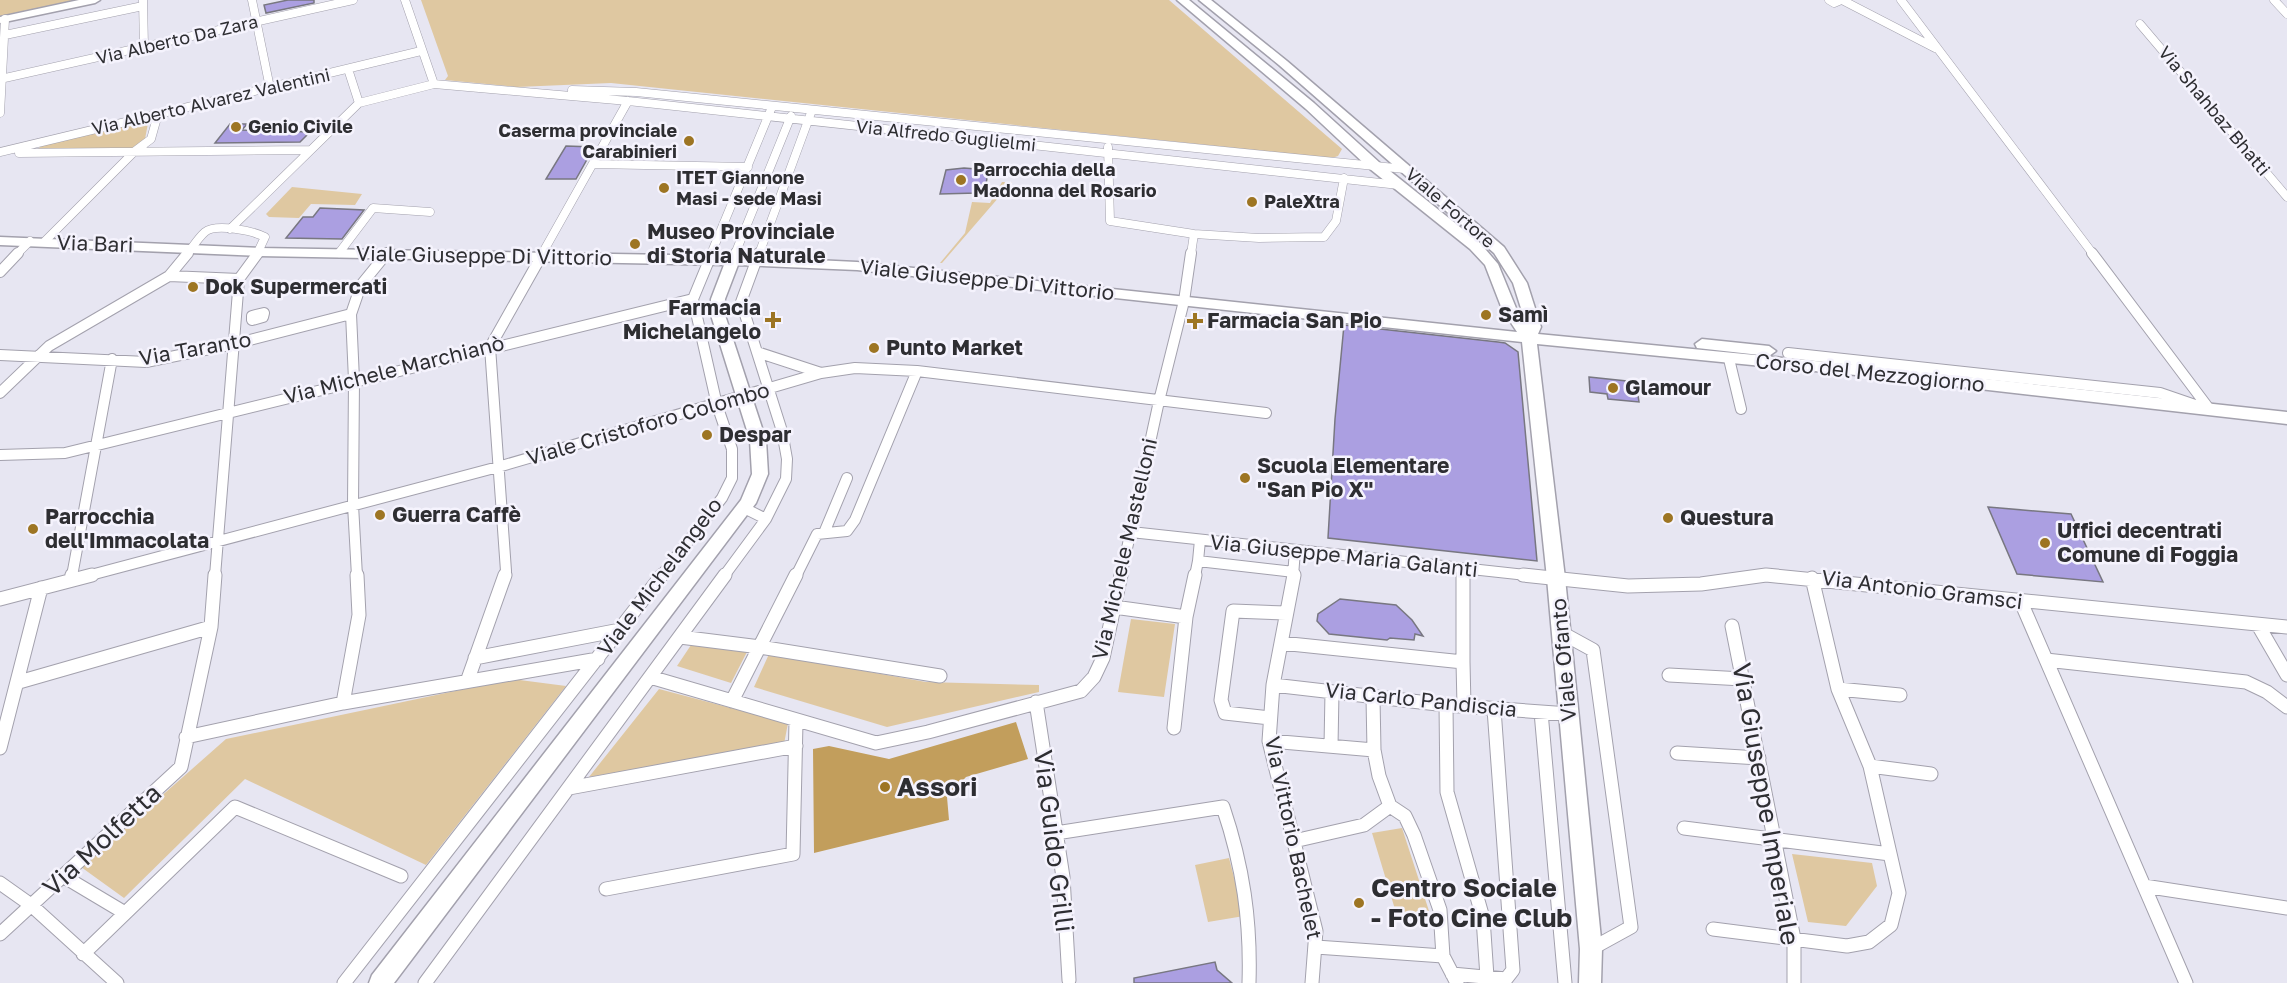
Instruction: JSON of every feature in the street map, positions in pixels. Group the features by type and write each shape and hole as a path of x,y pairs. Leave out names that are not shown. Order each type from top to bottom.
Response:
{"main road":[{"path":"3,20 95,0"},
{"name":"Viale Fortore","path":"1182,0 1265,68 1375,165 1475,246 1491,264 1509,309 1532,333"},
{"name":"Viale Fortore","path":"1204,0 1282,63 1499,250 1520,283 1532,333"},
{"path":"1265,68 1282,63"},
{"name":"Via Bari","path":"0,241 190,248"},
{"name":"Viale Giuseppe Di Vittorio","path":"190,248 259,252 733,260 857,266 1184,301 1532,333"},
{"name":"Viale Michelangelo","path":"380,983 744,508 760,474 758,440 717,312 718,299 733,260"},
{"name":"Corso del Mezzogiorno","path":"1532,333 1729,359 1866,371 2287,418"},
{"name":"Corso del Mezzogiorno","path":"1532,333 1788,353"},
{"name":"Viale Ofanto","path":"1532,333 1548,522 1562,633 1591,949 1590,983"},
{"path":"1788,353 1866,371"}],"street":[{"path":"252,0 270,88"},
{"name":"Via Alberto Da Zara","path":"1,79 353,0"},
{"path":"405,0 434,84"},
{"path":"1829,0 1834,3 1841,0 1939,50"},
{"path":"1901,0 2210,410"},
{"path":"2274,0 2287,14"},
{"path":"5,35 143,3 144,47"},
{"path":"0,113 5,35 3,20"},
{"name":"Via Shahbaz Bhatti","path":"2140,24 2287,197"},
{"name":"Via Alberto Alvarez Valentini","path":"0,153 421,51"},
{"path":"230,229 359,103 348,69"},
{"name":"Via Alfredo Guglielmi","path":"359,103 434,84 628,101 767,118 1399,185"},
{"name":"Via Alfredo Guglielmi","path":"528,92 579,89 636,92 1405,169"},
{"path":"702,110 710,100"},
{"path":"468,680 506,570 490,347 628,101"},
{"path":"693,299 772,107"},
{"name":"Viale Michelangelo","path":"733,260 794,109"},
{"path":"425,983 766,519 786,479 787,459 782,431 741,302 812,110"},
{"path":"0,272 38,241 135,151 151,139 158,114"},
{"path":"1107,140 1110,221 1194,234 1259,238 1324,237 1336,222 1344,178"},
{"path":"0,153 310,150"},
{"path":"593,164 748,167"},
{"path":"339,253 374,208 430,212"},
{"path":"0,393 36,356 169,276 206,231 217,228 230,229 262,234 265,237 265,242 259,252 238,279 169,276"},
{"name":"Via Michele Mastelloni","path":"650,677 796,722 876,743 928,732 1081,691 1094,677 1103,658 1159,401 1184,301 1194,234"},
{"path":"343,703 358,615 353,505 354,380 351,314 361,285 387,253"},
{"name":"Via Molfetta","path":"0,934 181,767 211,627 238,279"},
{"name":"Viale Michelangelo","path":"344,983 722,498 732,478 732,449 717,405 693,299"},
{"name":"Via Michele Marchianò","path":"0,455 65,453 354,380 693,299"},
{"name":"Via Taranto","path":"0,355 146,362 234,344 351,314"},
{"path":"757,352 821,373"},
{"name":"Corso del Mezzogiorno","path":"1788,353 2160,393 2210,410"},
{"path":"71,579 112,359"},
{"path":"1729,359 1741,409"},
{"name":"Viale Cristoforo Colombo","path":"0,599 498,467 821,373 855,368 917,371 1266,413"},
{"path":"1866,371 1951,370"},
{"path":"732,701 804,555 817,534 847,531 855,520 917,371"},
{"path":"824,533 847,478"},
{"path":"744,508 766,519"},
{"name":"Via Giuseppe Maria Galanti","path":"1131,532 1556,578"},
{"path":"1174,728 1186,617 1200,540"},
{"name":"Via Vittorio Bachelet","path":"1295,550 1294,572 1273,685 1269,741 1316,931 1312,983"},
{"path":"1198,561 1294,572"},
{"path":"1463,569 1464,706"},
{"name":"Via Antonio Gramsci","path":"1556,578 1628,586 1701,584 1766,575 1812,578 2021,602 2287,627"},
{"path":"1713,929 1847,946 1869,942 1891,925 1899,893 1870,766 1838,689 1812,578"},
{"path":"0,748 19,682 41,588"},
{"path":"2021,602 2186,983"},
{"path":"1114,607 1186,617"},
{"path":"1270,718 1225,713 1221,700 1233,610 1286,613"},
{"path":"2258,625 2287,675"},
{"name":"Via Giuseppe Imperiale","path":"1732,626 1760,758 1794,939 1794,983"},
{"path":"19,682 211,627"},
{"path":"475,658 620,630"},
{"path":"1562,633 1593,650 1631,927 1591,949"},
{"path":"680,637 760,647 940,676"},
{"path":"1281,643 1463,662"},
{"path":"186,737 343,703 598,658"},
{"path":"2046,660 2246,682 2267,692 2287,707"},
{"path":"1669,675 1743,680"},
{"name":"Via Carlo Pandiscia","path":"1273,685 1373,698 1569,714"},
{"path":"1838,689 1900,695"},
{"path":"1331,746 1332,692"},
{"path":"1373,698 1374,750 1379,776 1390,806 1406,816 1440,910 1443,956 1454,978 1506,979 1513,970 1494,709"},
{"name":"Via Guido Grilli","path":"1036,702 1063,877 1065,982"},
{"path":"1446,705 1447,792 1483,918 1487,977"},
{"path":"1541,712 1565,983"},
{"path":"606,889 793,854 796,722"},
{"path":"1269,741 1374,750"},
{"path":"569,788 795,746"},
{"path":"1677,753 1760,758"},
{"path":"1870,766 1931,774"},
{"path":"1294,841 1364,825 1390,806"},
{"path":"83,954 235,807 401,876"},
{"path":"1056,832 1223,807 1235,840 1249,900 1251,945 1249,983"},
{"path":"1684,828 1890,854"},
{"path":"63,876 125,913"},
{"path":"0,883 31,905 117,983"},
{"path":"2144,886 2287,908"},
{"path":"1316,947 1443,956"}],"shaded area":[{"path":"0,0 76,0 0,16"},
{"path":"421,0 1169,0 1342,149 1338,156 1332,158 611,83 517,87 445,80 448,76"},
{"path":"149,118 145,139 133,148 38,149 42,145"},
{"path":"1002,182 1012,182 940,263 965,233 972,202 990,203"},
{"path":"292,187 362,194 355,205 311,204 299,218 269,217 266,214"},
{"path":"1131,619 1175,624 1164,697 1118,692"},
{"path":"693,642 748,650 731,683 677,666"},
{"path":"769,654 926,682 1039,685 1039,692 887,727 754,687"},
{"path":"512,679 566,686 426,865 245,779 124,898 81,867 226,739"},
{"path":"659,689 788,723 784,744 589,777"},
{"name":"Assori","path":"1016,722 1028,759 966,777 947,797 949,820 814,853 813,749 829,746 889,759"},
{"path":"1402,828 1429,911 1397,916 1372,833"},
{"path":"1792,854 1872,863 1877,886 1846,926 1808,922"},
{"path":"1229,858 1244,916 1208,922 1195,865"}],"building":[{"path":"288,0 314,0 314,3 266,13 264,5"},
{"name":"Genio Civile","path":"230,124 247,124 242,130 310,132 300,142 215,143"},
{"path":"566,146 594,147 576,179 546,179"},
{"name":"Parrocchia della Madonna del Rosario","path":"964,168 988,170 986,185 983,185 983,189 978,189 977,193 940,194 946,170"},
{"path":"320,208 364,210 342,239 286,238 303,217 313,217"},
{"path":"1344,325 1505,343 1518,352 1537,561 1328,538 1335,419"},
{"name":"Glamour","path":"1589,377 1636,382 1639,402 1608,399 1607,394 1590,392"},
{"name":"Uffici decentrati Comune di Foggia","path":"1988,507 2071,514 2103,582 2017,574"},
{"path":"1340,599 1396,605 1412,620 1423,636 1415,634 1414,640 1390,638 1387,640 1329,634 1317,621 1318,614"},
{"path":"1215,962 1217,970 1232,983 1134,983 1134,978"}],"place":[{"name":"Genio Civile","path":"236,127"},
{"name":"Caserma provinciale Carabinieri","path":"689,141"},
{"name":"Parrocchia della Madonna del Rosario","path":"961,180"},
{"name":"ITET Giannone Masi - sede Masi","path":"664,188"},
{"name":"PaleXtra","path":"1252,202"},
{"name":"Museo Provinciale di Storia Naturale","path":"635,244"},
{"name":"Dok Supermercati","path":"193,287"},
{"name":"Samì","path":"1486,315"},
{"name":"Farmacia Michelangelo","path":"773,320"},
{"name":"Farmacia San Pio","path":"1195,321"},
{"name":"Punto Market","path":"874,348"},
{"name":"Glamour","path":"1613,388"},
{"name":"Despar","path":"707,435"},
{"name":"Scuola Elementare \"San Pio X\"","path":"1245,478"},
{"name":"Guerra Caffè","path":"380,515"},
{"name":"Questura","path":"1668,518"},
{"name":"Parrocchia dell'Immacolata","path":"33,529"},
{"name":"Uffici decentrati Comune di Foggia","path":"2045,543"},
{"name":"Assori","path":"885,787"},
{"name":"Centro Sociale - Foto Cine Club","path":"1359,903"}]}
